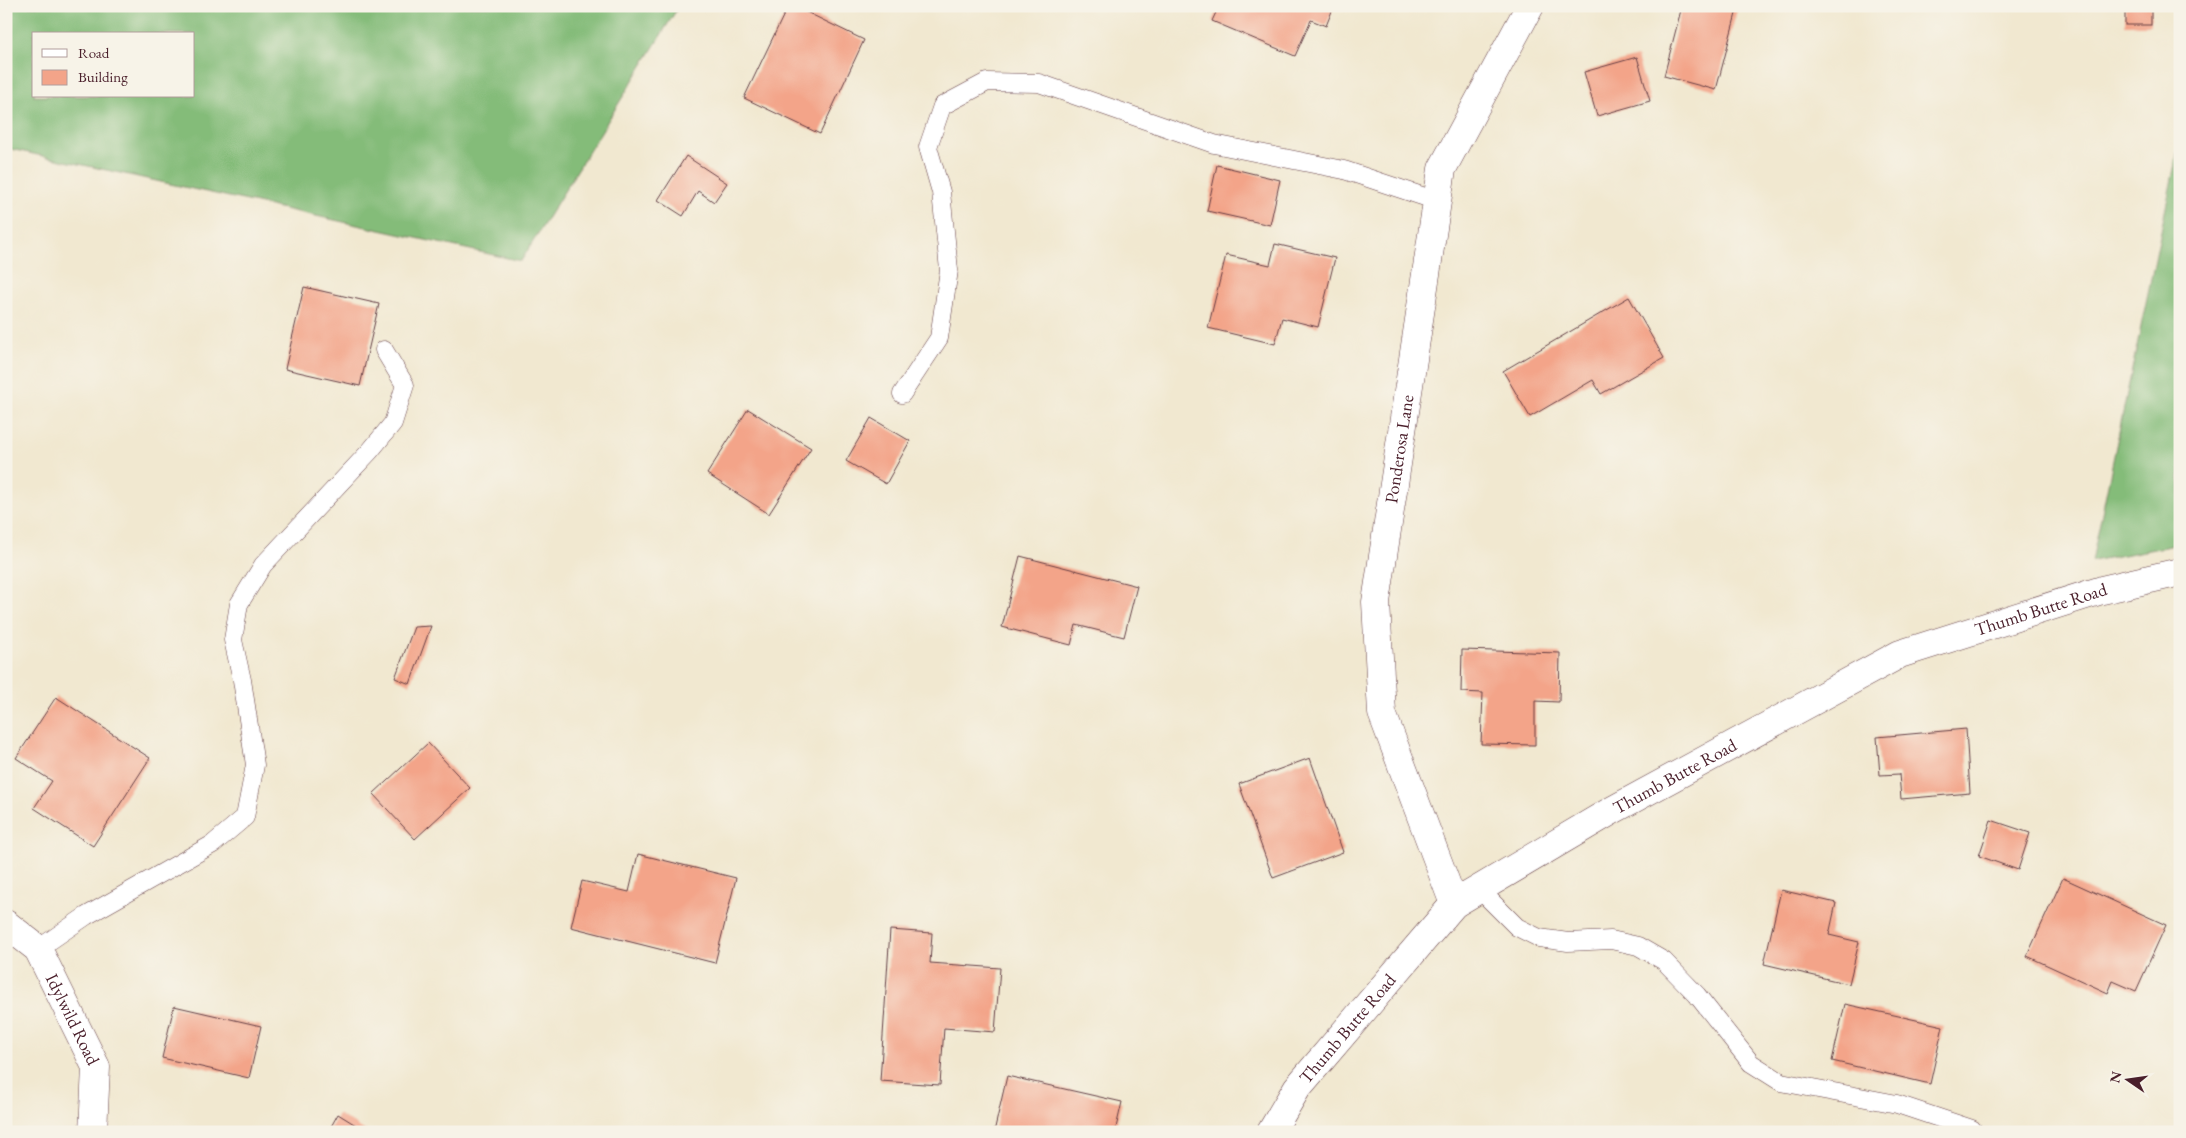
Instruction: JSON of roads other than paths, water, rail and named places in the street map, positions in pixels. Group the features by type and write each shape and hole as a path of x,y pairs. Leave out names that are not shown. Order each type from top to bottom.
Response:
{"street":[{"name":"Ponderosa Lane","path":"1454,904 1382,713 1376,602 1442,169 1530,6"},
{"name":"Thumb Butte Road","path":"1270,1132 1297,1088 1454,904 1478,889 1611,811 1900,654 2102,590 2180,572"},
{"name":"Idylwild Road","path":"6,924 38,949 96,1067 93,1132"}],"lane":[{"path":"902,394 939,338 948,270 941,192 928,147 942,106 987,82 1039,83 1214,144 1344,170 1437,201"},
{"path":"38,949 86,916 213,844 245,817 255,765 242,680 233,640 239,604 263,565 370,451 393,423 405,385 384,350"},
{"path":"1478,889 1517,928 1539,938 1568,942 1610,940 1638,946 1664,961 1697,995 1751,1063 1782,1082 1897,1104 1972,1129"}]}
